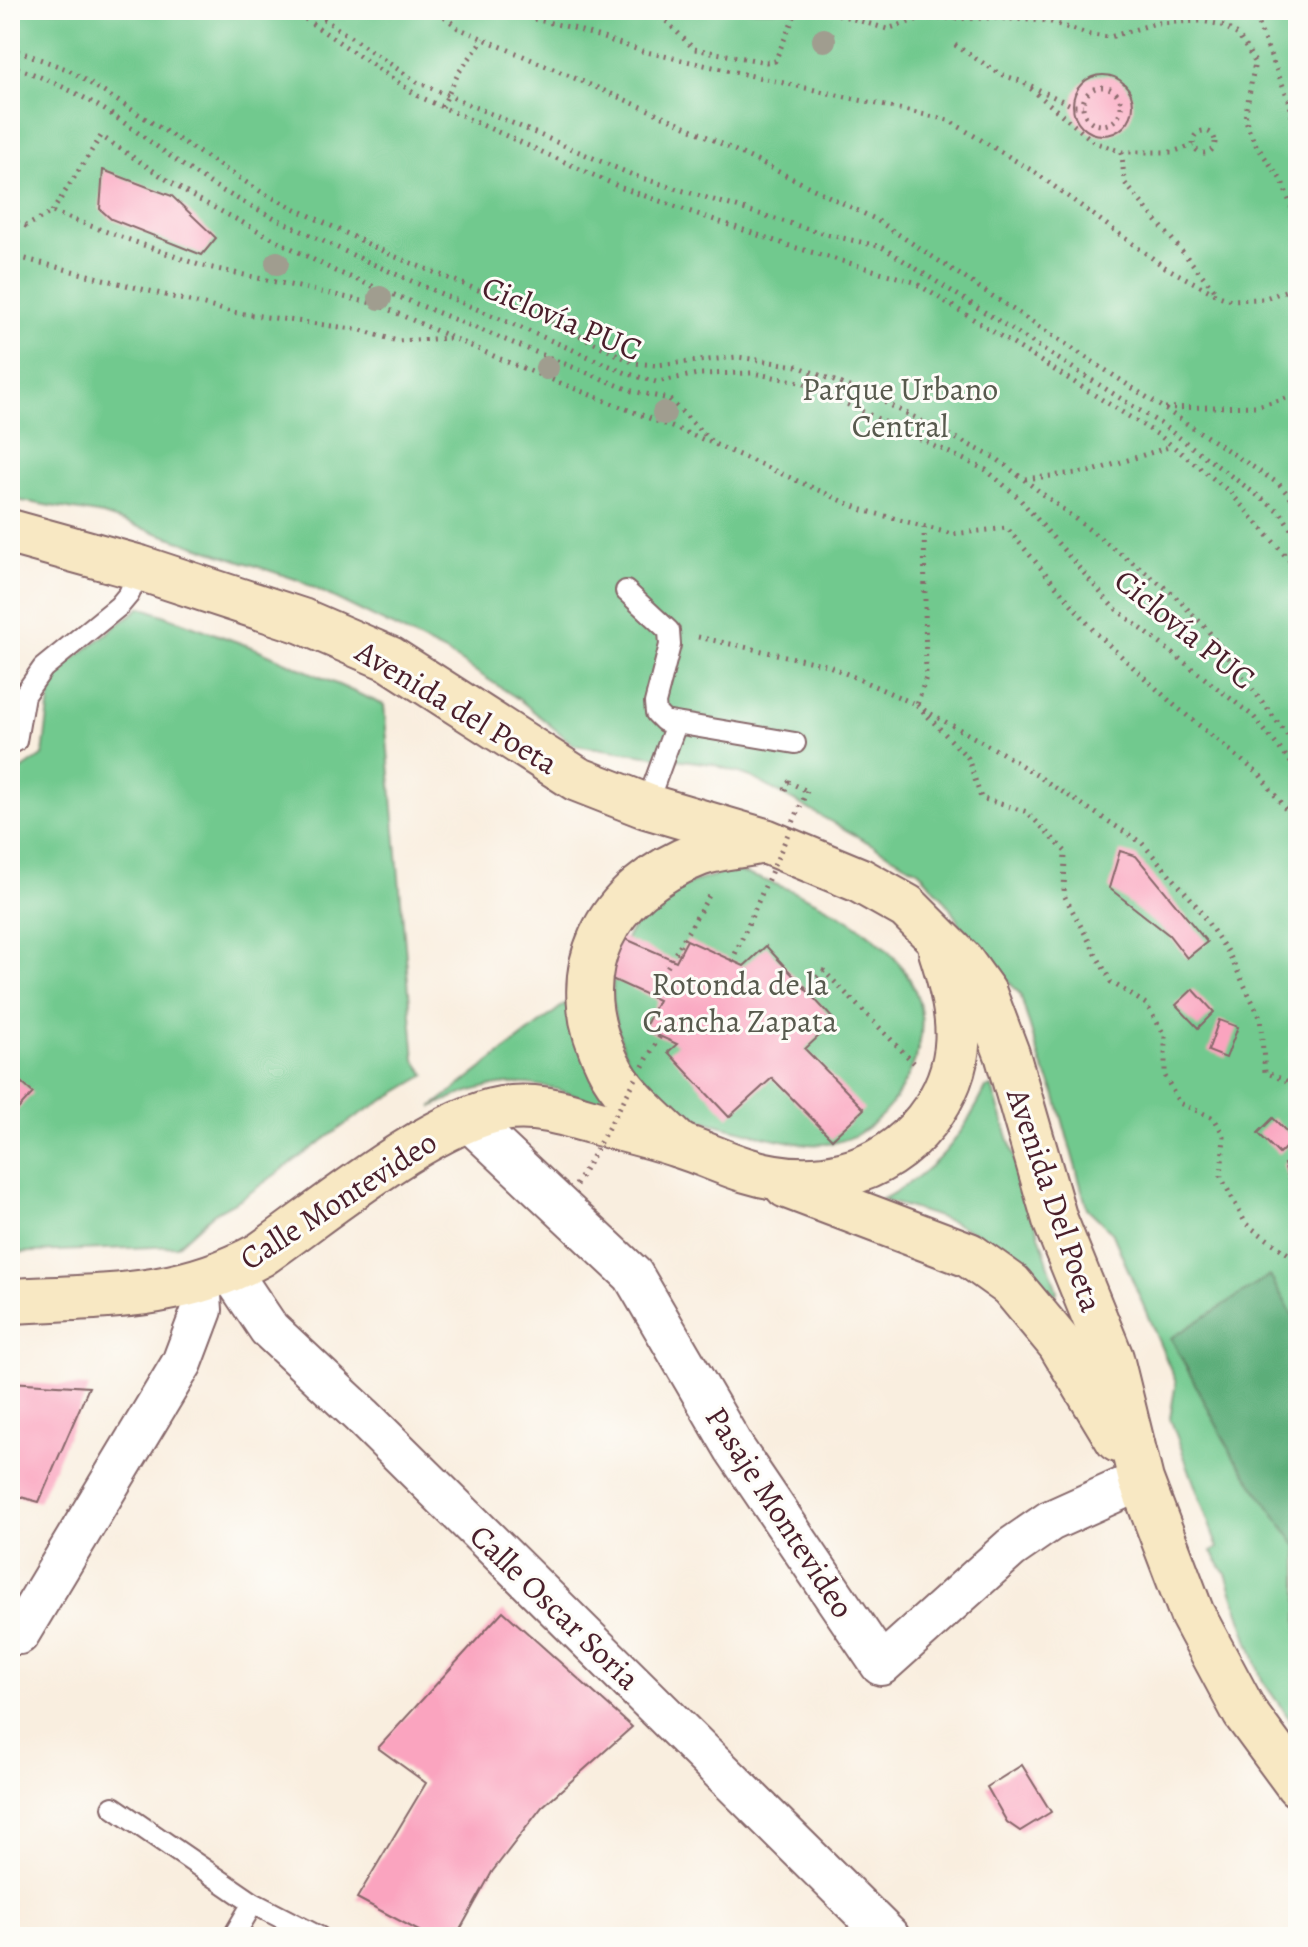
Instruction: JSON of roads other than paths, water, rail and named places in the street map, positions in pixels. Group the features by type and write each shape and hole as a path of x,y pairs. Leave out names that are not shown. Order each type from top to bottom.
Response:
{"main road":[{"name":"Avenida del Poeta","path":"10,532 140,568 302,621 390,659 577,779 646,806 765,841"},
{"name":"Avenida Del Poeta","path":"765,841 859,880 907,907 961,961 984,993 1055,1220 1111,1358 1141,1480 1192,1614 1217,1666 1245,1713 1298,1785"},
{"path":"678,1145 623,1087 608,1066 594,1027 591,980 594,953 607,919 658,873 701,853 765,841"},
{"path":"749,1171 819,1180 866,1170 911,1139 946,1095 957,1049 957,998 937,937"},
{"name":"Calle Montevideo","path":"215,1276 260,1255 433,1134 499,1109 536,1106 678,1145 749,1171"},
{"name":"Avenida Del Poeta","path":"749,1171 969,1255 1011,1285 1060,1344 1141,1480"},
{"path":"10,1301 153,1294 215,1276"}],"street":[{"name":"Pasaje Montevideo","path":"468,1120 633,1275 734,1448 881,1665 1011,1548 1050,1521 1141,1480"},
{"name":"Calle Montevideo","path":"19,1634 182,1363 215,1276"},
{"name":"Calle Oscar Soria","path":"215,1276 362,1416 889,1937"}],"lane":[{"path":"10,744 16,741 24,695 43,668 119,606 129,594 140,568"},
{"path":"626,591 669,631 670,645 655,703 656,713 664,721 795,743"},
{"path":"646,806 676,724"},
{"path":"113,1807 253,1903 319,1937"},
{"path":"233,1937 253,1903"}],"park label":[{"name":"Parque Urbano Central","path":"900,408"},
{"name":"Rotonda de la Cancha Zapata","path":"740,1002"}]}
